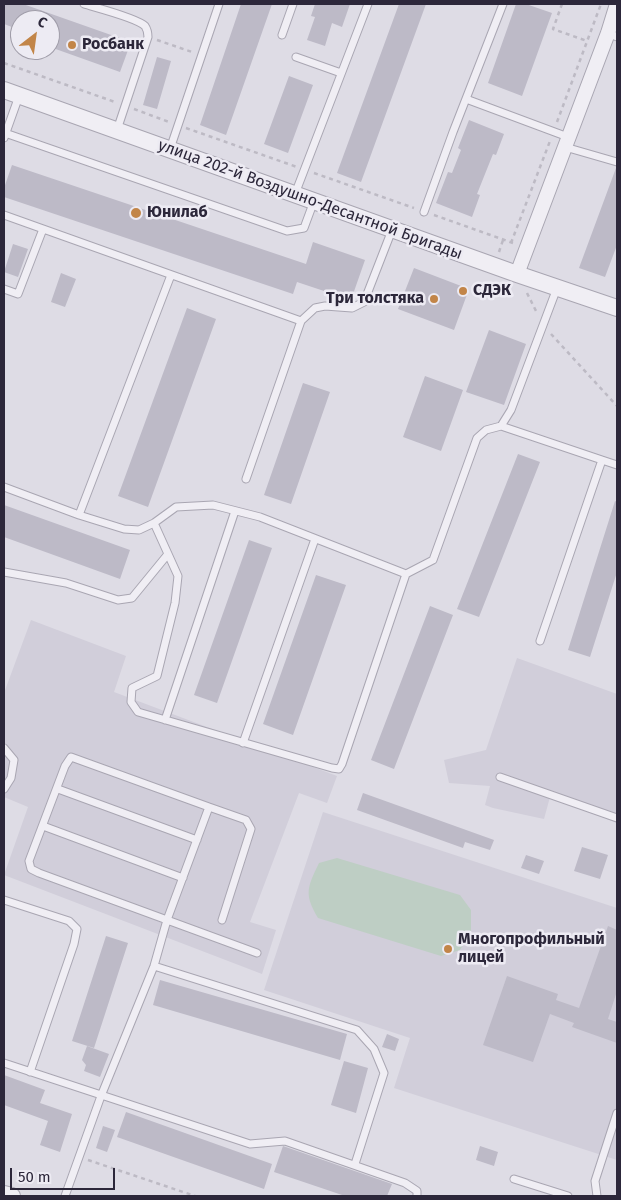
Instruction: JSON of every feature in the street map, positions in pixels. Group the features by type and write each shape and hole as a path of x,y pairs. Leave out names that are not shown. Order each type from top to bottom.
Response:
{"street":[{"path":"517,274 566,142 612,35 617,4"},
{"name":"улица 202-й Воздушно-Десантной Бригады","path":"12,93 617,308"},
{"path":"4,1194 12,1196"}],"lane":[{"path":"84,4 145,26 148,37 116,130"},
{"path":"169,149 219,4"},
{"path":"282,35 294,4"},
{"path":"295,194 368,4"},
{"path":"424,212 504,4"},
{"path":"296,57 341,73"},
{"path":"12,93 4,136 288,231 304,228 314,201"},
{"path":"466,99 617,162"},
{"path":"4,215 300,321"},
{"path":"4,289 18,294 43,229"},
{"path":"246,479 300,321 315,308 325,306 352,308 364,302 393,229"},
{"path":"79,515 171,275"},
{"path":"501,426 511,410 557,288"},
{"path":"154,523 178,576 175,603 157,676 132,688 130,702 138,712 339,769 406,574 433,560 477,438 486,430 501,426 617,465"},
{"path":"540,641 602,460"},
{"path":"4,487 79,515 124,529 139,530 154,523 176,507 213,505 260,517 406,574"},
{"path":"166,720 235,510"},
{"path":"243,743 314,539"},
{"path":"4,572 66,583 118,600 132,598 168,554"},
{"path":"4,748 14,760 11,778 4,789"},
{"path":"222,920 251,829 246,820 71,757 65,766 30,861 31,869 257,953"},
{"path":"500,776 617,818"},
{"path":"58,789 197,840"},
{"path":"65,1196 101,1096 154,966 167,920 209,807"},
{"path":"43,826 183,878"},
{"path":"4,900 69,921 77,929 74,944 30,1072"},
{"path":"154,966 357,1030 374,1049 384,1073 355,1164"},
{"path":"4,1063 250,1144 285,1141 355,1164 404,1183 417,1191 416,1196"},
{"path":"597,1196 595,1180 617,1113"},
{"path":"514,1179 568,1196"}],"path":[{"path":"562,4 553,29 587,41"},
{"path":"148,37 202,55"},
{"path":"4,63 527,248"},
{"path":"526,292 543,325 617,406"},
{"path":"79,1157 195,1196"}],"shaded area":[{"path":"31,620 126,656 114,692 337,776 327,803 299,793 250,922 276,930 262,974 4,875 28,807 4,797 4,693"},
{"path":"517,658 617,694 617,823 550,797 544,819 493,808 485,805 490,786 449,783 444,760 486,750"},
{"name":"Многопрофильный лицей","path":"323,812 617,908 617,1160 394,1088 410,1038 264,990"},
{"path":"337,858 460,895 471,910 471,932 460,950 441,956 318,918 309,897 310,885 319,863"}],"building":[{"path":"4,4 23,4 40,10 10,10 10,26 4,24"},
{"path":"241,4 272,4 226,135 200,125"},
{"path":"315,4 350,4 342,27 332,23 325,46 307,40 315,17 311,16"},
{"path":"399,4 426,4 361,182 337,173"},
{"path":"516,4 526,4 552,13 522,96 488,83"},
{"path":"60,17 131,42 120,72 60,51"},
{"path":"157,57 171,61 157,109 143,105"},
{"path":"289,76 313,85 288,153 264,144"},
{"path":"469,120 504,134 496,155 493,154 477,194 480,195 472,217 436,203 448,172 452,173 461,150 458,148"},
{"path":"12,165 306,264 313,242 365,260 351,300 297,282 293,294 4,197 4,188"},
{"path":"616,168 617,245 605,277 579,268"},
{"path":"13,244 28,249 18,277 4,272"},
{"name":"Три толстяка","path":"414,268 469,289 454,330 398,309"},
{"path":"61,273 76,279 65,307 51,302"},
{"path":"187,308 216,319 148,507 118,496"},
{"path":"489,330 526,344 504,405 466,392"},
{"path":"425,376 463,390 441,451 403,437"},
{"path":"303,383 330,392 291,504 264,495"},
{"path":"518,454 540,462 479,617 457,609"},
{"path":"615,501 617,502 617,572 590,657 568,650"},
{"path":"4,505 130,550 120,579 4,537"},
{"path":"249,540 272,548 217,703 194,695"},
{"path":"316,575 346,585 293,735 263,724"},
{"path":"430,606 453,615 394,769 371,760"},
{"path":"363,793 494,840 490,850 465,842 463,848 357,810"},
{"path":"582,847 608,855 600,879 574,871"},
{"path":"526,855 544,861 539,874 521,868"},
{"path":"608,926 617,930 617,991 608,1019 617,1022 617,1043 572,1027 574,1023 550,1014 533,1062 483,1045 507,976 558,994 556,1000 579,1008"},
{"path":"106,936 128,943 94,1048 72,1041"},
{"path":"160,980 347,1034 340,1060 153,1005"},
{"path":"387,1034 399,1039 395,1051 382,1047"},
{"path":"87,1046 109,1054 100,1077 84,1071 86,1065 82,1060"},
{"path":"344,1061 368,1068 356,1113 331,1105"},
{"path":"4,1075 45,1090 40,1103 72,1114 60,1152 40,1145 48,1121 4,1105"},
{"path":"126,1112 272,1164 264,1189 117,1137"},
{"path":"103,1126 115,1130 107,1152 96,1148"},
{"path":"283,1146 392,1184 387,1196 345,1196 274,1172"},
{"path":"480,1146 498,1152 494,1166 476,1160"}],"place":[{"name":"Росбанк","path":"72,45"},
{"name":"Юнилаб","path":"136,213"},
{"name":"СДЭК","path":"463,291"},
{"name":"Три толстяка","path":"434,299"},
{"name":"Многопрофильный лицей","path":"448,949"}]}
